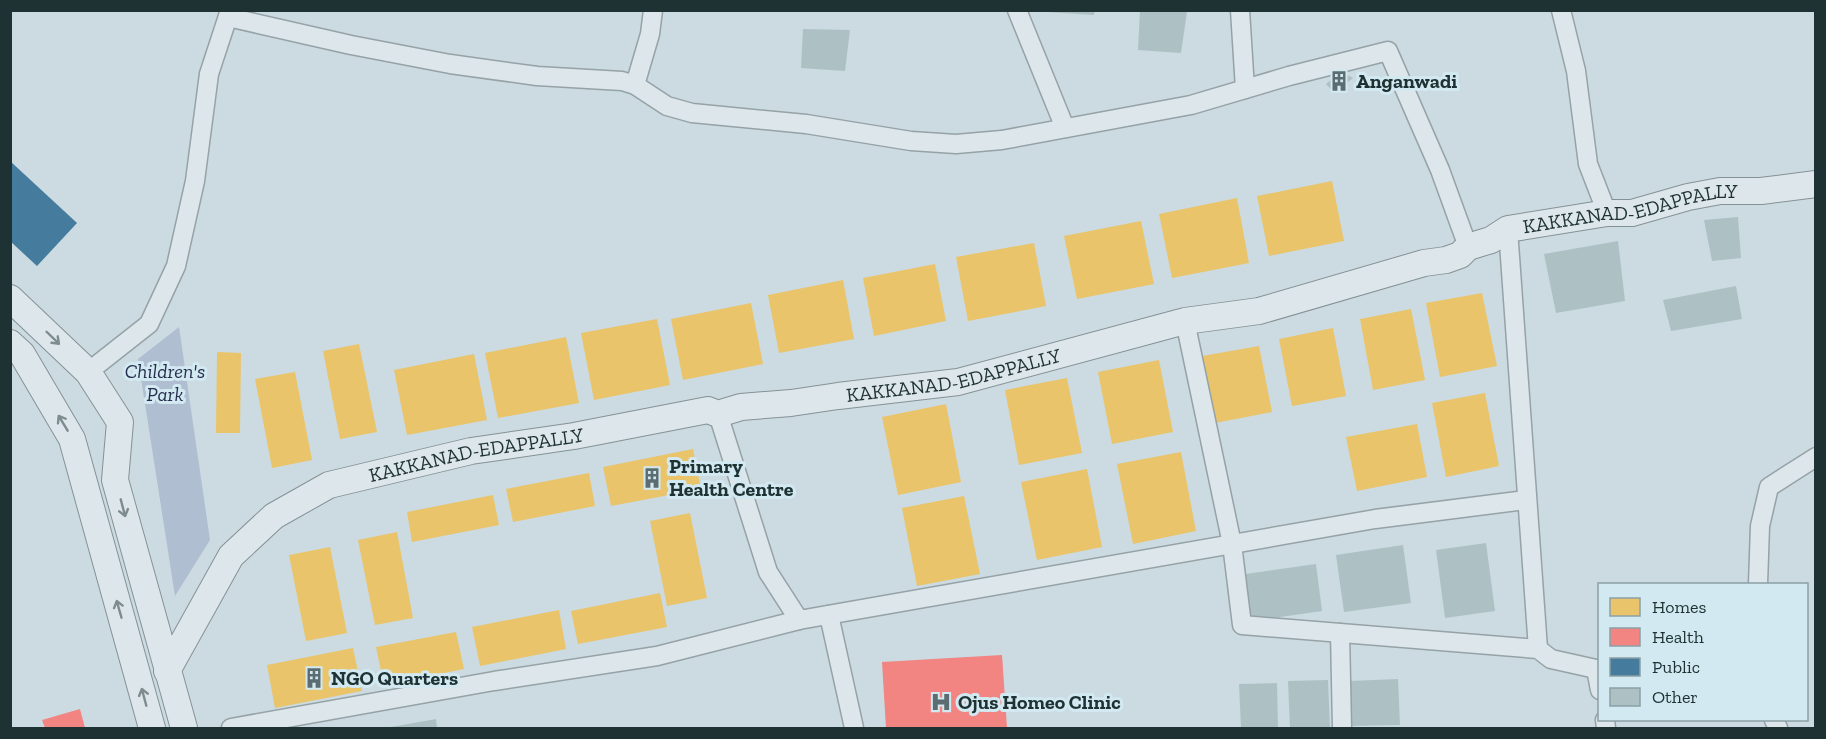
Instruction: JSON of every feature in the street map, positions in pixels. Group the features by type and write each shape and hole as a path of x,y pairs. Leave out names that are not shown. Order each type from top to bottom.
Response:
{"street":[{"path":"635,86 650,34 653,10"},
{"path":"1017,10 1065,128"},
{"path":"1239,10 1245,89"},
{"path":"1561,10 1576,71 1588,164 1607,213"},
{"path":"88,372 149,324 176,266 195,181 209,74 229,14 351,45 450,64 537,76 622,81 635,86 667,106 692,113 806,124 911,141 956,144 1002,140 1191,105 1289,76 1388,51 1440,170 1468,247"},
{"name":"KAKKANAD-EDAPPALLY","path":"167,671 231,556 274,516 329,484 471,451 574,436 708,410 718,414 741,407 958,382 1185,321 1259,312 1424,262 1446,260 1460,255 1468,247 1491,240 1508,229 1607,213 1632,213 1688,197 1720,191 1761,191 1815,184"},
{"path":"1508,229 1538,650"},
{"path":"10,298 88,372 120,422 115,480 184,729"},
{"path":"1185,321 1232,544 1242,625 1538,650 1551,659 1598,669"},
{"path":"10,343 22,354 72,439 152,729"},
{"path":"718,414 768,572 799,620"},
{"path":"1758,583 1760,526 1770,487 1815,457"},
{"path":"231,729 435,690 657,656 799,620 1375,519 1526,500"},
{"path":"829,615 854,729"},
{"path":"1340,633 1342,729"}],"green space":[{"name":"Children's Park","path":"179,327 210,540 175,596 138,359"}],"building: Homes":[{"path":"1332,181 1344,241 1269,256 1257,196"},
{"path":"1237,198 1249,263 1172,278 1159,214"},
{"path":"1141,221 1154,284 1077,299 1064,236"},
{"path":"1034,243 1046,306 968,321 956,257"},
{"path":"935,264 946,321 874,336 863,278"},
{"path":"843,280 854,339 779,353 768,295"},
{"path":"1482,293 1497,366 1440,377 1426,303"},
{"path":"751,303 763,364 683,380 671,319"},
{"path":"1411,309 1425,380 1373,390 1360,319"},
{"path":"657,319 670,385 594,400 581,333"},
{"path":"1333,328 1346,396 1292,406 1279,339"},
{"path":"566,337 579,403 498,418 485,353"},
{"path":"359,344 377,432 340,439 323,351"},
{"path":"1259,346 1272,412 1215,423 1202,356"},
{"path":"217,352 241,353 240,433 216,433"},
{"path":"474,354 487,420 407,435 394,370"},
{"path":"1159,360 1173,432 1112,444 1098,372"},
{"path":"295,372 312,460 272,468 255,379"},
{"path":"1067,378 1082,453 1019,465 1005,390"},
{"path":"1485,393 1499,466 1446,477 1432,403"},
{"path":"946,404 961,482 898,495 882,417"},
{"path":"1417,424 1427,477 1357,491 1346,437"},
{"name":"Primary Health Centre","path":"693,449 701,489 611,506 603,467"},
{"path":"1181,452 1196,531 1133,544 1117,464"},
{"path":"1087,469 1102,547 1037,560 1021,482"},
{"path":"589,473 595,506 513,522 506,489"},
{"path":"493,495 499,525 412,542 407,512"},
{"path":"964,496 980,574 917,586 902,508"},
{"path":"690,513 707,598 667,606 650,521"},
{"path":"397,532 413,618 375,625 358,540"},
{"path":"330,547 347,633 306,641 289,555"},
{"path":"660,593 667,627 578,644 571,611"},
{"path":"559,610 566,649 480,666 472,627"},
{"path":"456,632 464,669 384,685 376,647"},
{"name":"NGO Quarters","path":"353,648 362,691 275,708 267,665"}],"building: Health":[{"path":"1002,655 1007,728 886,728 882,662"},
{"path":"80,709 85,728 45,728 42,720"}],"building: Public":[{"path":"10,161 77,223 37,266 10,241"}],"building: Other":[{"path":"1047,10 1095,10 1094,15 1047,12"},
{"path":"1140,10 1187,12 1181,53 1138,50"},
{"path":"803,29 850,30 845,71 801,68"},
{"name":"Anganwadi","path":"1341,72 1353,78 1334,93 1326,84"},
{"path":"1738,217 1741,258 1712,261 1704,220"},
{"path":"1618,241 1625,301 1556,313 1544,254"},
{"path":"1736,286 1742,319 1671,331 1663,300"},
{"path":"1486,543 1495,611 1445,618 1436,550"},
{"path":"1403,545 1411,603 1344,612 1336,555"},
{"path":"1316,564 1322,611 1246,622 1239,575"},
{"path":"1398,679 1400,725 1350,726 1349,681"},
{"path":"1328,680 1330,728 1290,728 1288,681"},
{"path":"1277,683 1278,728 1241,728 1239,684"},
{"path":"436,719 437,728 391,727"}],"place":[{"name":"Anganwadi","path":"1339,81"},
{"name":"Primary Health Centre","path":"652,478"},
{"name":"NGO Quarters","path":"314,678"},
{"name":"Ojus Homeo Clinic","path":"941,702"}]}
